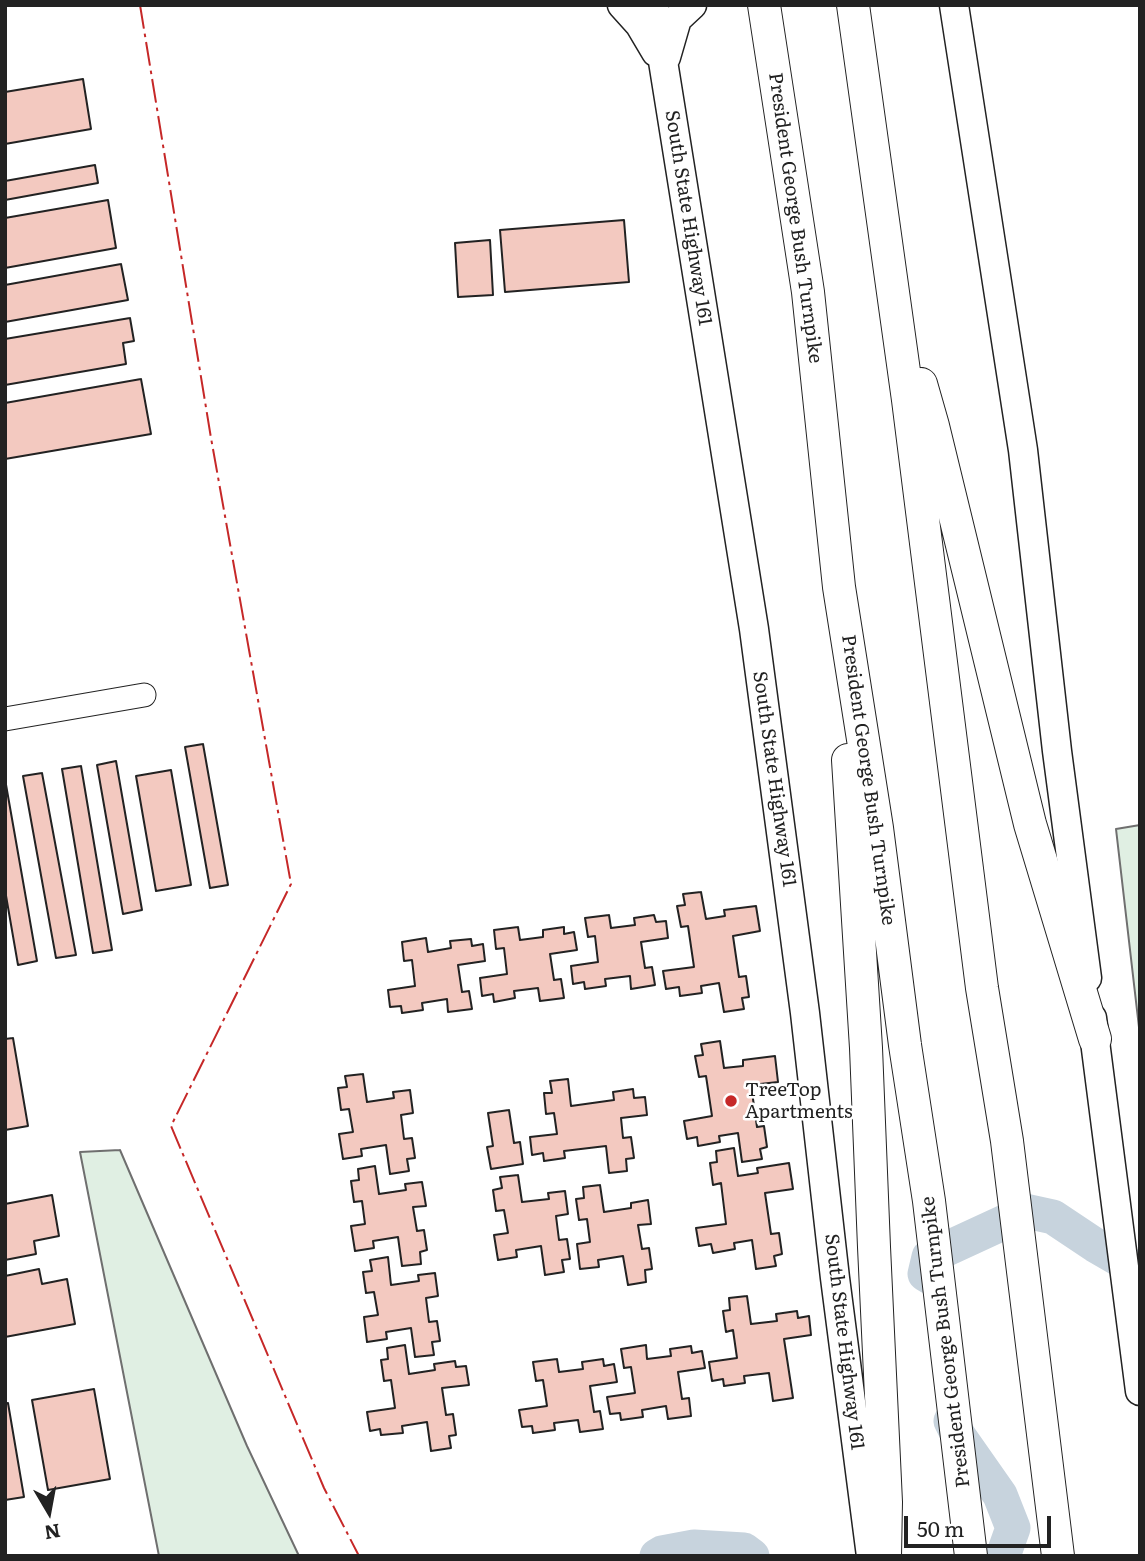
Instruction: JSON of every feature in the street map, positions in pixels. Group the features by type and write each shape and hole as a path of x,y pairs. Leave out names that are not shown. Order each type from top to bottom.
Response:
{"highway":[{"path":"853,6 891,278 982,988 1007,1141 1058,1556"},
{"name":"President George Bush Turnpike","path":"765,10 808,292 839,587 877,828 905,1045 929,1201 971,1556"},
{"path":"891,278 933,426 1030,824 1095,1039"},
{"path":"839,587 866,1048 886,1502 886,1556"}],"main road":[{"path":"622,5 640,25 664,67"},
{"name":"South State Highway 161","path":"654,5 754,629 805,1013 835,1278 871,1556"},
{"path":"664,67 677,19 692,5"},
{"path":"956,10 1023,450 1057,751 1140,1391"}],"street":[{"path":"5,719 144,695"}],"green space":[{"path":"1140,825 1140,1036 1116,829"},
{"path":"120,1150 247,1446 299,1556 159,1556 80,1152"}],"building":[{"path":"83,79 91,129 5,144 5,92"},
{"path":"95,165 98,183 5,200 5,181"},
{"path":"108,200 116,248 5,268 5,218"},
{"path":"624,220 629,282 505,292 500,230"},
{"path":"490,240 493,295 458,297 455,243"},
{"path":"121,264 128,300 5,322 5,285"},
{"path":"130,318 134,341 123,343 126,364 5,385 5,339"},
{"path":"141,379 151,434 5,459 5,403"},
{"path":"203,744 228,885 210,888 185,747"},
{"path":"116,761 142,910 123,914 97,765"},
{"path":"81,766 112,950 93,953 62,769"},
{"path":"171,770 191,885 156,891 136,776"},
{"path":"42,773 76,955 56,958 23,776"},
{"path":"5,779 37,961 18,965 5,890"},
{"path":"701,892 706,919 725,916 724,910 756,906 760,931 733,936 739,977 746,976 749,997 742,998 744,1009 724,1012 719,983 701,986 702,993 680,996 679,987 666,989 663,971 694,967 688,926 681,927 677,906 685,905 683,894"},
{"path":"609,915 611,928 635,925 634,918 654,915 656,922 666,921 668,938 641,942 645,968 652,967 655,985 631,989 630,976 605,979 606,986 585,989 584,982 573,984 571,966 598,962 595,936 588,937 585,918"},
{"path":"518,927 520,940 543,937 543,930 564,927 564,934 574,932 577,950 550,954 554,980 561,979 564,998 540,1001 538,988 514,991 515,998 494,1002 493,994 482,996 480,978 507,974 504,948 496,949 494,930"},
{"path":"426,938 428,952 451,948 450,941 471,939 472,946 483,944 485,961 458,965 462,992 469,991 472,1009 448,1012 447,999 422,1003 423,1010 402,1013 401,1006 390,1007 388,990 415,986 412,960 404,961 402,942"},
{"path":"13,1038 28,1126 5,1130 5,1039"},
{"name":"TreeTop Apartments","path":"720,1041 724,1068 743,1066 743,1060 775,1056 778,1082 751,1085 757,1127 764,1126 767,1147 760,1149 762,1159 742,1162 738,1133 719,1136 720,1142 698,1146 697,1137 687,1139 684,1121 712,1116 706,1076 699,1077 695,1056 703,1055 701,1044"},
{"path":"363,1074 367,1102 394,1098 393,1092 410,1090 413,1113 401,1115 404,1139 412,1138 415,1158 407,1159 409,1171 390,1174 386,1145 361,1149 362,1156 343,1159 339,1134 353,1132 349,1109 341,1110 338,1088 347,1087 345,1076"},
{"path":"568,1079 571,1106 614,1100 613,1092 633,1089 634,1098 645,1097 647,1115 621,1118 623,1138 631,1137 634,1158 626,1159 627,1171 609,1173 606,1146 564,1151 565,1158 544,1161 543,1153 532,1155 530,1137 557,1134 554,1113 546,1114 544,1093 552,1093 550,1081"},
{"path":"509,1110 514,1143 520,1142 523,1164 491,1169 487,1147 493,1146 488,1113"},
{"path":"734,1148 738,1176 758,1173 757,1168 789,1163 793,1189 765,1193 771,1234 779,1233 782,1254 774,1256 776,1266 756,1269 752,1240 734,1243 735,1249 713,1253 711,1244 699,1246 696,1228 726,1224 721,1183 713,1185 710,1163 717,1162 716,1151"},
{"path":"375,1166 379,1194 406,1190 405,1184 422,1182 426,1206 413,1207 417,1231 424,1230 427,1250 420,1252 421,1264 402,1266 398,1237 373,1241 374,1248 355,1251 351,1226 365,1224 362,1201 354,1202 351,1181 359,1180 358,1169"},
{"path":"518,1175 522,1202 549,1199 548,1193 565,1191 568,1214 556,1216 559,1240 567,1239 570,1259 562,1260 564,1272 545,1275 541,1246 516,1250 517,1257 498,1260 494,1235 508,1233 504,1210 496,1211 493,1190 502,1188 500,1177"},
{"path":"600,1185 604,1212 631,1208 631,1203 648,1200 651,1224 638,1225 642,1249 649,1248 652,1269 645,1270 646,1282 628,1285 623,1256 598,1260 599,1267 580,1269 577,1244 590,1242 587,1219 579,1220 576,1199 584,1198 583,1187"},
{"path":"52,1195 59,1236 34,1241 36,1254 5,1260 5,1204"},
{"path":"388,1257 391,1285 419,1281 418,1275 435,1273 438,1296 426,1298 429,1322 437,1321 440,1341 432,1342 434,1355 415,1357 411,1328 386,1332 387,1339 367,1342 364,1317 378,1315 374,1292 366,1293 363,1272 372,1271 370,1260"},
{"path":"39,1269 42,1284 67,1279 75,1324 5,1337 5,1276"},
{"path":"747,1296 751,1324 777,1321 776,1314 797,1311 798,1318 809,1316 811,1335 784,1339 793,1398 773,1401 769,1373 744,1376 745,1383 724,1386 723,1379 712,1381 709,1362 737,1358 733,1330 726,1332 723,1311 730,1310 729,1298"},
{"path":"405,1345 409,1374 435,1370 434,1364 455,1361 456,1367 466,1366 469,1385 442,1388 446,1415 453,1414 456,1435 449,1436 451,1448 431,1451 427,1422 402,1426 403,1433 381,1435 380,1429 370,1431 367,1412 395,1408 391,1380 384,1381 381,1360 388,1359 387,1348"},
{"path":"646,1345 647,1359 671,1356 670,1349 691,1346 692,1353 702,1351 705,1368 678,1372 682,1399 689,1398 691,1416 668,1419 666,1406 642,1410 643,1417 621,1420 620,1413 610,1414 607,1397 635,1393 631,1367 624,1368 621,1349"},
{"path":"557,1359 559,1372 583,1369 582,1362 603,1359 604,1366 614,1364 617,1382 590,1386 594,1412 600,1411 603,1429 580,1432 578,1420 554,1423 555,1430 533,1433 532,1426 522,1427 519,1410 547,1406 543,1380 536,1381 533,1362"},
{"path":"94,1389 110,1479 48,1490 32,1400"},
{"path":"8,1403 24,1497 5,1500 5,1404"}],"waterway":[{"path":"930,1277 925,1274 929,1257 1007,1221 1021,1210 1053,1217 1140,1271"},
{"path":"951,1421 1000,1495 1013,1528 1003,1556"},
{"path":"657,1556 694,1547 744,1550 752,1556"}],"power":[{"path":"140,5 211,438 291,884 171,1126 324,1488 359,1556"}],"place":[{"name":"TreeTop Apartments","path":"731,1101"}]}
